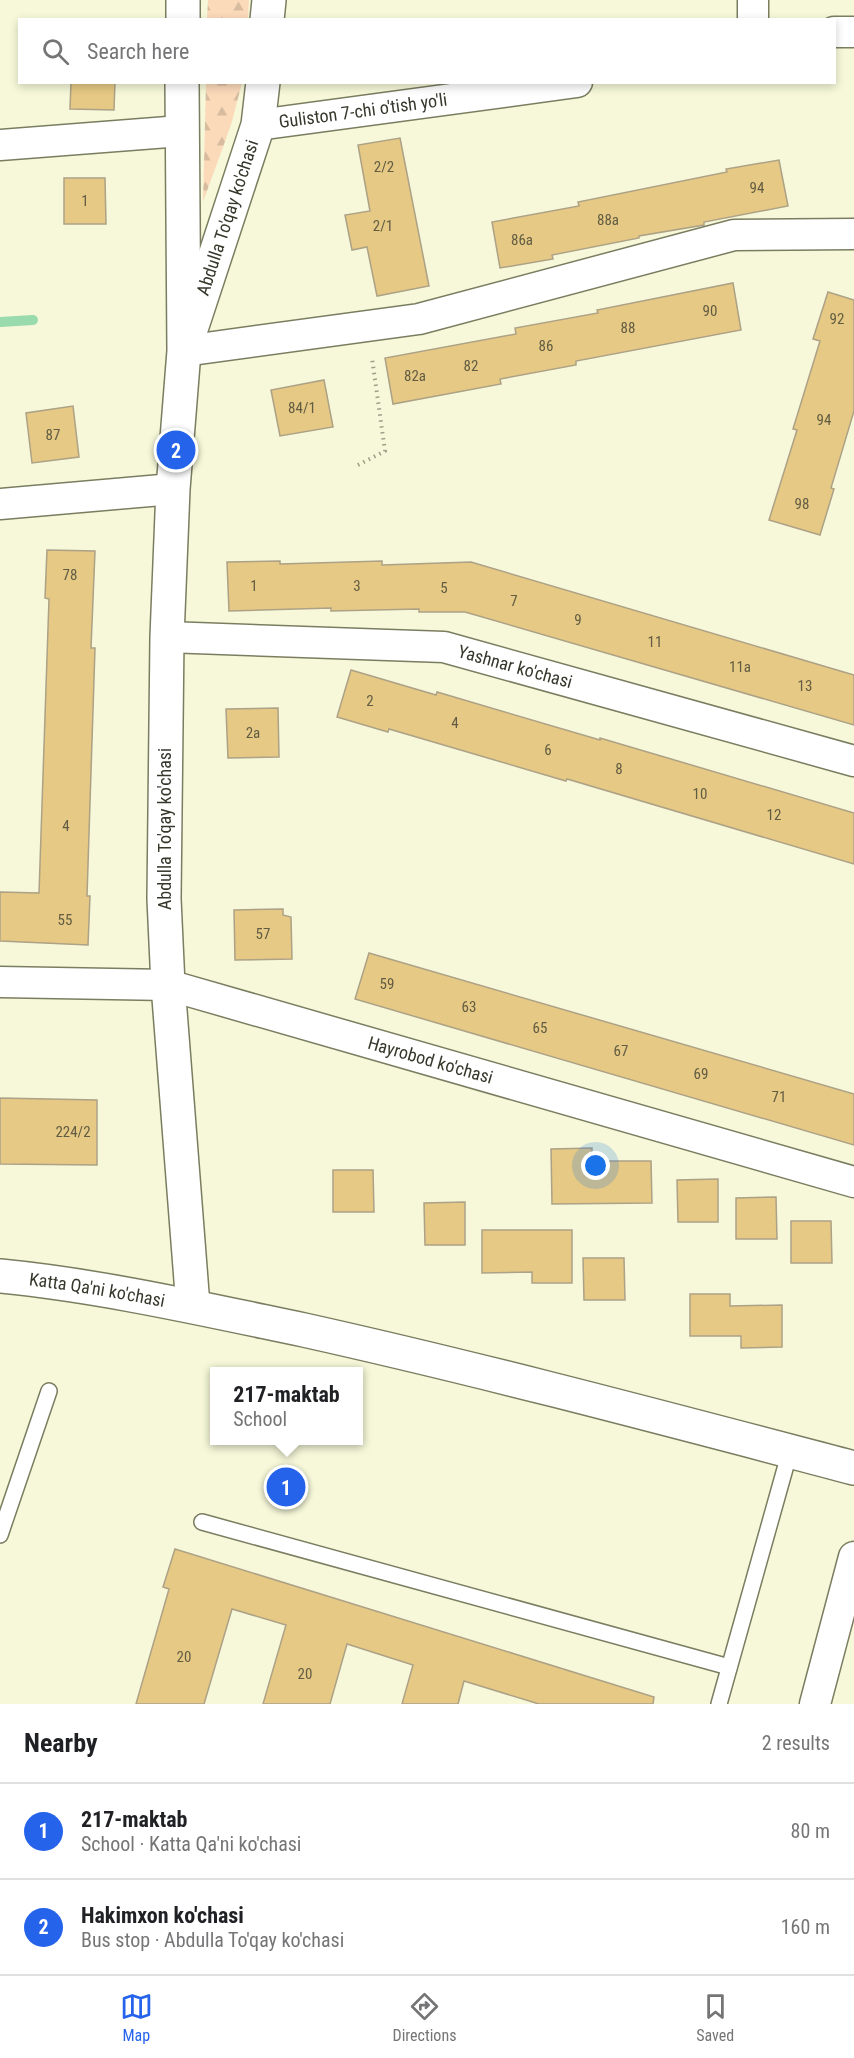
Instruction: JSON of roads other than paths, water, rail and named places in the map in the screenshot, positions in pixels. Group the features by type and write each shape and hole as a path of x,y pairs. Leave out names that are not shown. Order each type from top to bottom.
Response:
{"street":[{"path":"183,0 183,18"},
{"path":"267,18 268,0"},
{"path":"753,0 753,18"},
{"path":"836,32 854,32"},
{"name":"Abdulla To'qay ko'chasi","path":"182,84 184,351 173,489 167,637 164,899 168,985 193,1306"},
{"name":"Abdulla To'qay ko'chasi","path":"184,351 258,125 263,84"},
{"name":"Guliston 7-chi o'tish yo'li","path":"258,125 562,84"},
{"path":"0,145 181,131"},
{"path":"184,351 419,319 734,235 854,234"},
{"path":"0,504 173,489"},
{"name":"Yashnar ko'chasi","path":"167,637 444,647 854,761"},
{"name":"Hayrobod ko'chasi","path":"0,982 168,985 854,1182"},
{"name":"Katta Qa'ni ko'chasi","path":"0,1276 193,1306 394,1350 854,1468"},
{"path":"815,1704 854,1557"}],"lane":[{"path":"0,1535 49,1391"},
{"path":"718,1704 790,1451"},
{"path":"202,1522 729,1667"}],"waterway":[{"path":"0,322 33,320"}],"place":[{"name":"Hakimxon ko'chasi","path":"176,450"},
{"name":"217-maktab","path":"286,1487"}]}
